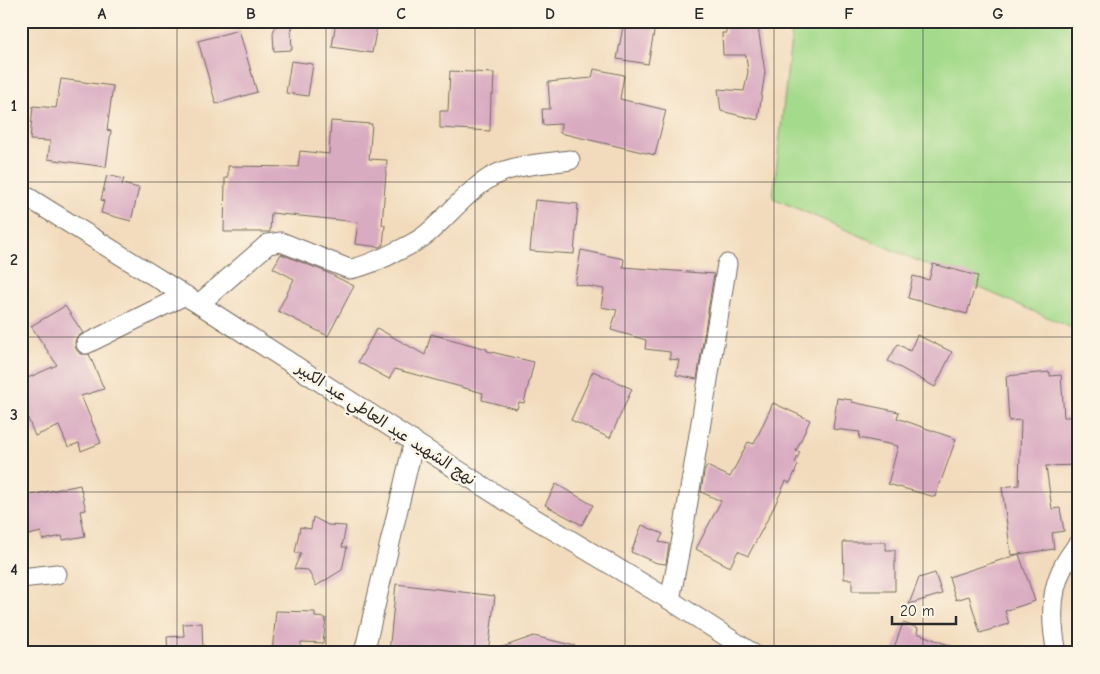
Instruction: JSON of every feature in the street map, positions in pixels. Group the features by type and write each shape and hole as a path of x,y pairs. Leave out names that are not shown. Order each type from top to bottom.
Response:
{"street":[{"path":"86,344 192,299 268,244 281,242 348,269 355,269 377,260 427,234 485,180 499,173 519,168 570,160"},
{"name":"نهج الشهيد عبد العاطي عبد الكبير","path":"21,193 192,299 517,508 670,600 752,653"},
{"path":"670,600 681,547 727,264"},
{"path":"364,653 414,441"},
{"path":"1057,653 1052,610 1055,590 1063,567 1079,542"},
{"path":"21,578 57,574"}],"green space":[{"path":"793,21 1079,21 1079,331 773,198"}],"building":[{"path":"277,21 295,21 291,31 292,50 274,51 273,33"},
{"path":"336,21 378,21 372,53 332,47"},
{"path":"624,21 656,21 648,64 617,59"},
{"path":"757,21 765,72 758,120 721,111 718,89 744,91 748,72 746,55 723,55 722,33 726,33 726,22"},
{"path":"239,30 257,92 216,104 198,41"},
{"path":"291,61 313,64 308,96 286,93"},
{"path":"594,69 624,75 620,99 666,110 655,155 560,133 561,124 543,125 542,109 550,109 548,82 592,78"},
{"path":"450,71 494,73 490,131 440,128 440,111 448,111"},
{"path":"61,79 113,86 107,130 111,131 106,167 48,159 50,141 30,140 33,106 56,108"},
{"path":"331,121 372,124 369,159 387,160 382,225 385,225 383,245 380,247 355,244 358,222 271,213 270,232 224,232 225,178 228,178 228,166 298,167 300,151 329,154"},
{"path":"107,175 124,179 122,184 139,188 131,221 101,213 104,201 101,200"},
{"path":"535,200 578,204 574,254 530,251"},
{"path":"581,250 624,259 623,267 714,274 697,379 676,375 679,360 670,359 670,352 645,349 646,340 611,330 617,310 601,307 604,289 575,284"},
{"path":"281,254 324,271 354,286 328,336 278,311 294,279 273,268"},
{"path":"933,264 978,276 967,314 908,298 913,276 929,280"},
{"path":"65,306 83,333 76,338 76,349 80,354 89,354 104,389 81,396 101,443 81,451 79,443 68,447 59,426 35,436 21,401 21,381 57,365 31,326"},
{"path":"377,328 425,355 431,334 487,349 487,351 534,362 524,403 519,402 517,409 482,400 483,393 395,369 389,379 358,362"},
{"path":"917,335 952,352 935,387 888,361 898,344 910,351"},
{"path":"593,371 632,389 610,438 571,420"},
{"path":"1050,372 1050,376 1061,375 1064,417 1079,417 1079,465 1046,466 1052,509 1060,508 1064,531 1052,533 1054,549 1011,555 1002,487 1019,485 1021,420 1009,421 1006,376"},
{"path":"837,398 899,412 897,418 956,439 935,497 888,484 898,446 859,438 860,432 833,429"},
{"path":"773,403 810,420 796,451 800,452 795,463 798,465 790,483 786,481 748,556 738,551 730,567 696,549 721,501 701,492 704,472 707,466 730,477 748,442 754,444"},
{"path":"556,484 593,505 582,525 545,505"},
{"path":"80,485 86,510 80,511 85,536 63,540 62,536 43,540 41,532 21,537 21,497"},
{"path":"313,517 328,525 346,526 342,547 347,547 342,570 316,586 308,570 294,569 301,553 295,553 300,527 311,529"},
{"path":"642,525 663,534 659,542 669,544 666,564 657,563 631,552"},
{"path":"843,542 886,542 886,550 895,550 895,591 852,591 852,579 844,579"},
{"path":"1019,554 1035,601 1005,611 1009,624 980,633 969,596 956,600 949,577"},
{"path":"935,573 942,594 909,604 919,578"},
{"path":"396,584 495,596 488,653 389,653"},
{"path":"276,611 315,612 315,617 326,618 323,643 301,642 300,653 272,653"},
{"path":"202,623 203,653 168,653 167,637 184,636 183,624"},
{"path":"903,623 918,628 917,633 964,651 964,653 892,653"},
{"path":"534,636 575,646 574,653 495,653 494,650"}]}
